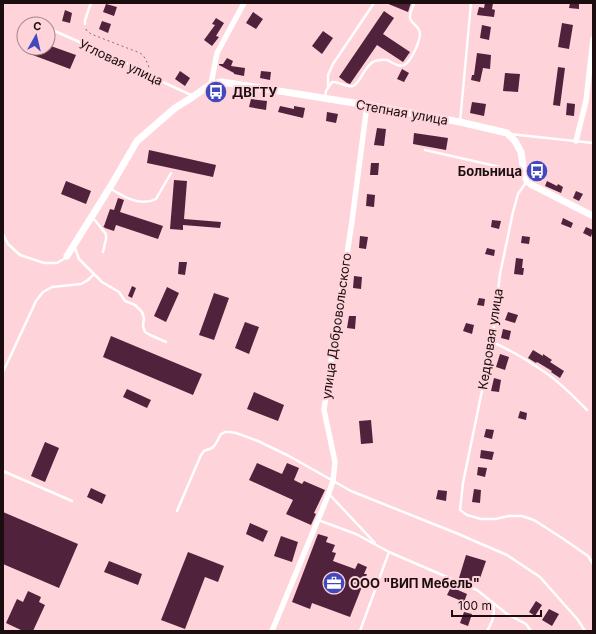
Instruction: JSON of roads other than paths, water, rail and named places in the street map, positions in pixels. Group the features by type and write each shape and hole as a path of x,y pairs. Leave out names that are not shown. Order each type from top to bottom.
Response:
{"street":[{"path":"67,256 110,188 137,141 176,108 211,84 217,53 244,3"},
{"path":"576,141 586,101 593,39"},
{"name":"Степная улица","path":"211,84 222,82 367,105 460,122 507,134"},
{"name":"улица Добровольского","path":"272,631 333,481 335,462 324,410 324,402 352,221 367,105"},
{"path":"507,134 515,141 520,152 527,181 532,186 593,216"}],"lane":[{"name":"Угловая улица","path":"85,24 85,20 92,3"},
{"path":"325,98 328,86 328,75 333,64 374,3"},
{"path":"328,86 332,82 349,86 356,84 365,69 372,62 379,60 387,60 400,66 405,65 418,46 420,37 420,31 417,26 411,22 410,17 414,3"},
{"path":"460,122 471,3"},
{"name":"Угловая улица","path":"56,32 140,69 152,77 194,96"},
{"name":"Степная улица","path":"507,134 593,143"},
{"path":"425,150 524,173"},
{"path":"110,188 120,195 135,201 152,201 156,200 171,173"},
{"name":"Кедровая улица","path":"527,181 518,194 500,274 492,342 463,483 460,510 467,515 481,519 522,516 534,520 588,556 593,564"},
{"path":"92,216 106,234 103,252"},
{"path":"3,234 8,244 20,255 44,263 57,263 67,256"},
{"path":"74,246 79,259 102,282 119,292 126,301 134,305 142,312 145,332 166,342"},
{"path":"3,372 36,301 43,292 52,287 81,284 94,274"},
{"path":"492,342 510,350 546,373 587,410"},
{"path":"177,511 204,451 212,448 221,434 225,432 236,433 258,441 289,456 351,491 456,533 507,556 540,577 578,620 585,631"},
{"path":"3,471 72,501"},
{"path":"328,494 377,545"},
{"path":"318,520 356,534 389,552 423,565 477,590 507,614 526,624 531,631"},
{"path":"360,631 389,552"},
{"path":"487,631 494,616 493,603"}],"place":[{"name":"ДВГТУ","path":"216,92"},
{"name":"Больница","path":"537,171"},
{"name":"ООО \"ВИП Мебель\"","path":"334,583"}]}
